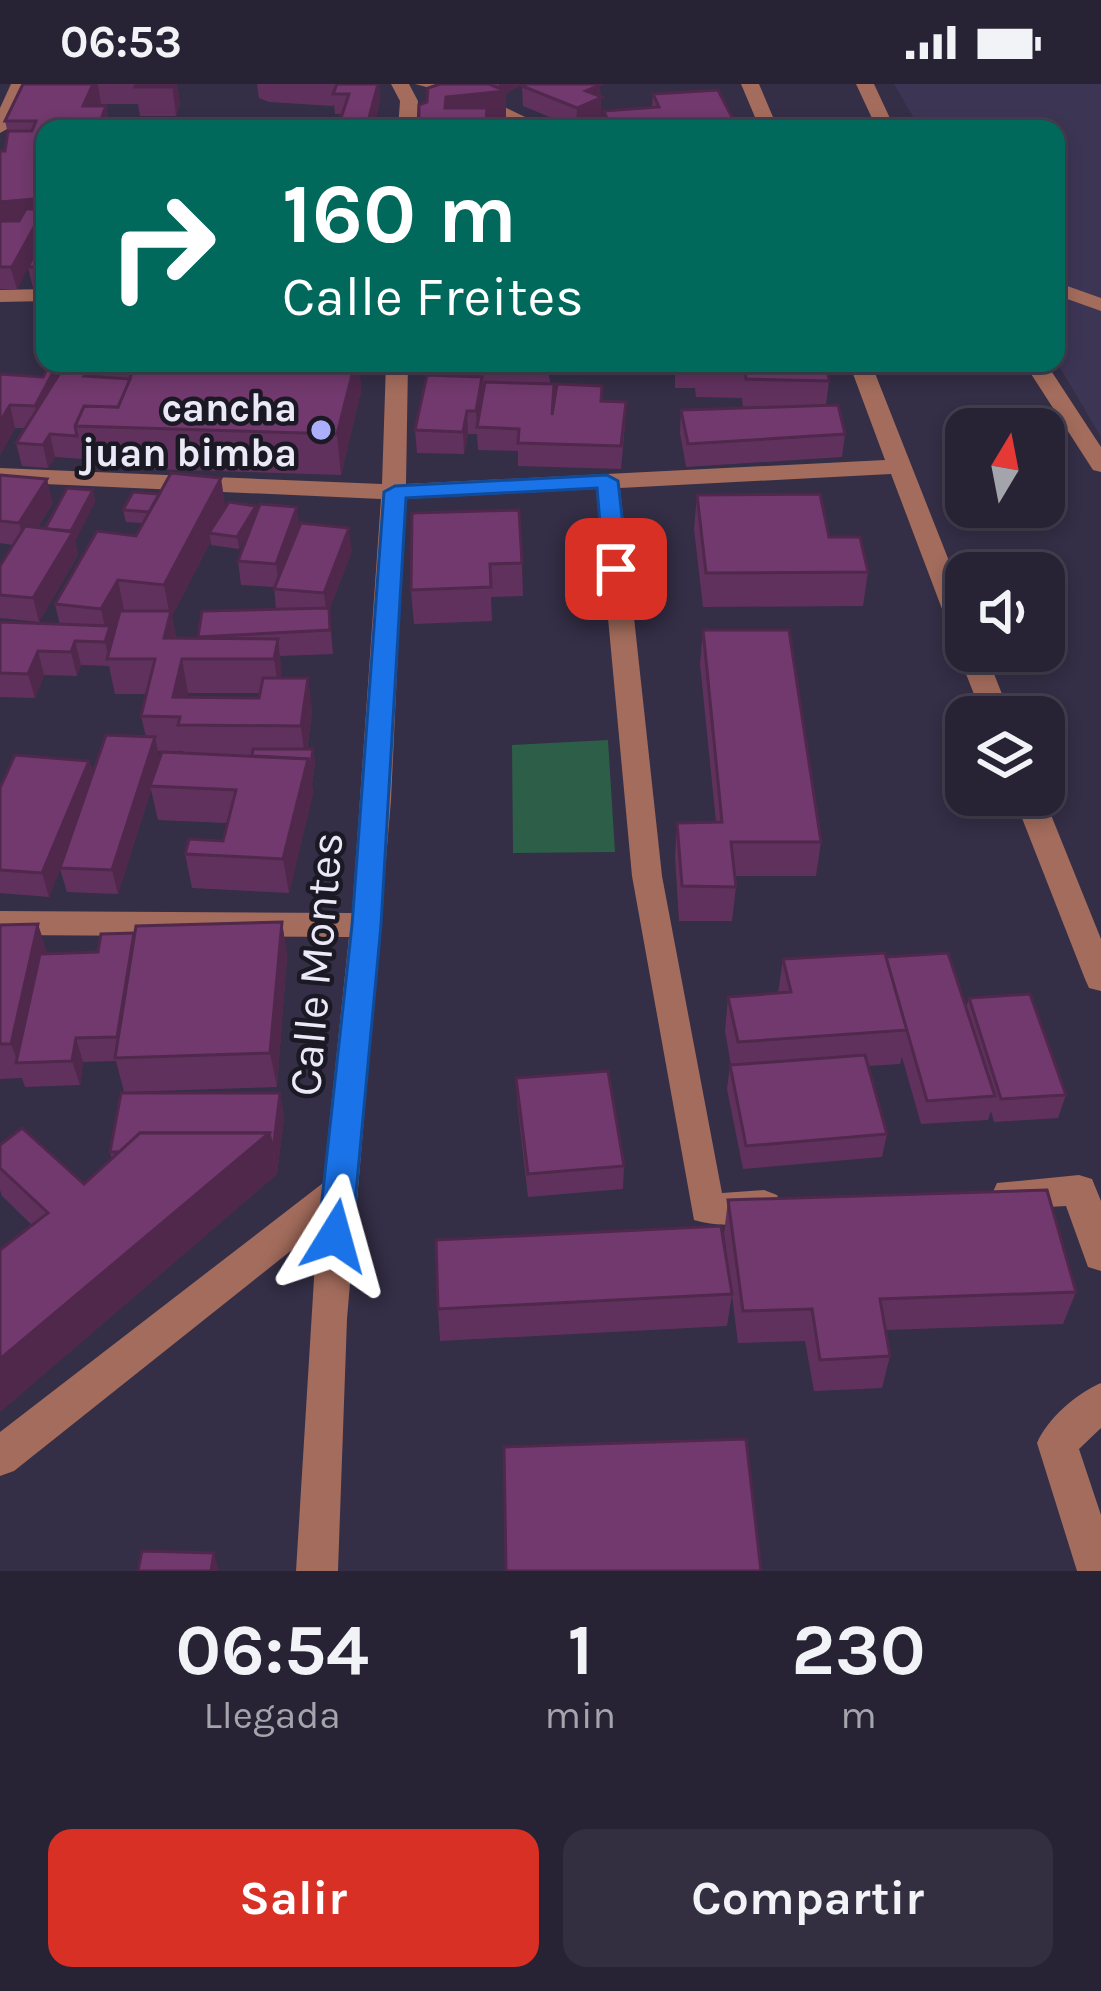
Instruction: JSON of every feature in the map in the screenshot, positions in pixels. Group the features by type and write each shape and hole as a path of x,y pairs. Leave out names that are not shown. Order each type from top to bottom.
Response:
{"street":[{"path":"0,128 20,84"},
{"path":"424,84 452,85 523,120"},
{"path":"750,84 765,120"},
{"path":"865,84 882,120"},
{"path":"404,92 452,85"},
{"path":"1065,291 1101,305"},
{"path":"0,296 36,295"},
{"name":"Calle Montes","path":"317,1571 342,1189 367,925 395,492 398,372"},
{"path":"863,372 945,584"},
{"path":"1040,372 1101,465"},
{"path":"0,475 395,492 899,466"},
{"path":"607,481 647,875 707,1209 800,1204"},
{"path":"1036,816 1101,980"},
{"path":"0,923 367,925"},
{"path":"0,1456 342,1189"},
{"path":"986,1195 1079,1190 1101,1255"},
{"path":"1097,1559 1057,1443 1101,1402"}],"shaded area":[{"path":"894,84 1101,84 1101,437 1063,372 1065,120 915,120"}],"green space":[{"path":"608,740 615,852 513,853 512,745"}],"building":[{"path":"23,84 93,84 83,106 106,106 101,120 5,121"},
{"path":"136,84 172,84 135,87"},
{"path":"337,84 378,84 368,120 340,120 349,94 333,94"},
{"path":"489,84 506,91 446,97 445,108 487,108 486,120 419,120 419,105 427,102 428,88"},
{"path":"597,84 586,91 602,97 577,108 522,86"},
{"path":"718,90 733,120 608,120 604,111 659,107 653,94"},
{"path":"36,121 36,199 0,202 0,151 5,151 8,131 32,131"},
{"path":"26,209 36,209 36,224 12,267 0,267 0,221 19,221"},
{"path":"53,372 35,406 10,405 0,422 0,374 43,377"},
{"path":"60,372 130,379 118,407 84,406 75,426 77,436 50,434 43,445 16,443"},
{"path":"132,372 353,372 337,434 75,426 84,406 118,407"},
{"path":"745,372 828,372 829,381 746,379"},
{"path":"427,375 482,377 476,411 467,411 463,432 415,430"},
{"path":"485,382 554,384 552,415 557,384 602,386 601,401 626,402 621,446 518,443 519,429 477,427"},
{"path":"838,405 845,434 688,444 681,410"},
{"path":"171,473 221,478 164,585 118,580 101,609 55,604 97,531 136,536"},
{"path":"0,475 47,479 19,523 0,521"},
{"path":"67,488 93,490 71,531 45,529"},
{"path":"133,492 159,494 149,512 123,510"},
{"path":"820,494 829,537 860,537 868,572 706,573 697,495"},
{"path":"229,502 256,506 237,537 209,533"},
{"path":"260,504 297,507 276,564 238,561"},
{"path":"519,510 522,563 490,564 491,587 411,590 412,513"},
{"path":"301,523 349,528 324,593 274,589"},
{"path":"25,526 73,532 33,598 0,595 0,566"},
{"path":"329,608 330,630 198,637 202,611"},
{"path":"120,611 171,611 164,638 278,639 274,659 182,659 173,697 259,698 263,678 308,678 301,726 178,725 180,717 141,716 155,659 107,659"},
{"path":"0,622 110,626 105,642 75,641 71,652 38,651 28,674 0,673"},
{"path":"703,630 789,630 821,842 731,842 736,887 682,886 677,823 722,822"},
{"path":"106,735 155,737 112,870 60,868"},
{"path":"253,749 313,749 310,772 308,759 252,756"},
{"path":"162,752 308,759 283,859 185,854 189,839 223,841 236,790 150,786"},
{"path":"15,755 89,761 42,873 0,870 0,788"},
{"path":"282,922 270,1053 115,1058 136,926"},
{"path":"38,924 11,1044 0,1044 0,925"},
{"path":"134,933 117,1037 76,1038 72,1061 16,1063 40,954 98,952 101,934"},
{"path":"885,953 908,1030 738,1042 728,997 791,992 783,959"},
{"path":"948,953 995,1096 927,1101 886,957"},
{"path":"1030,994 1066,1095 1001,1099 969,998"},
{"path":"865,1055 887,1134 746,1146 730,1065"},
{"path":"608,1071 624,1166 528,1174 516,1078"},
{"path":"121,1093 280,1093 273,1151 269,1133 140,1133 120,1152 110,1152"},
{"path":"22,1128 84,1184 140,1133 269,1133 0,1359 0,1250 48,1213 0,1168 0,1145"},
{"path":"1047,1190 1076,1292 880,1299 890,1356 820,1360 812,1309 743,1311 728,1200"},
{"path":"721,1226 732,1294 438,1309 436,1240"},
{"path":"746,1439 761,1571 506,1571 504,1447"},
{"path":"142,1551 214,1553 211,1571 138,1571"}],"place":[{"name":"cancha juan bimba","path":"321,430"}],"route":[{"path":"335,1236 367,925 395,492 607,481 616,569"}]}
